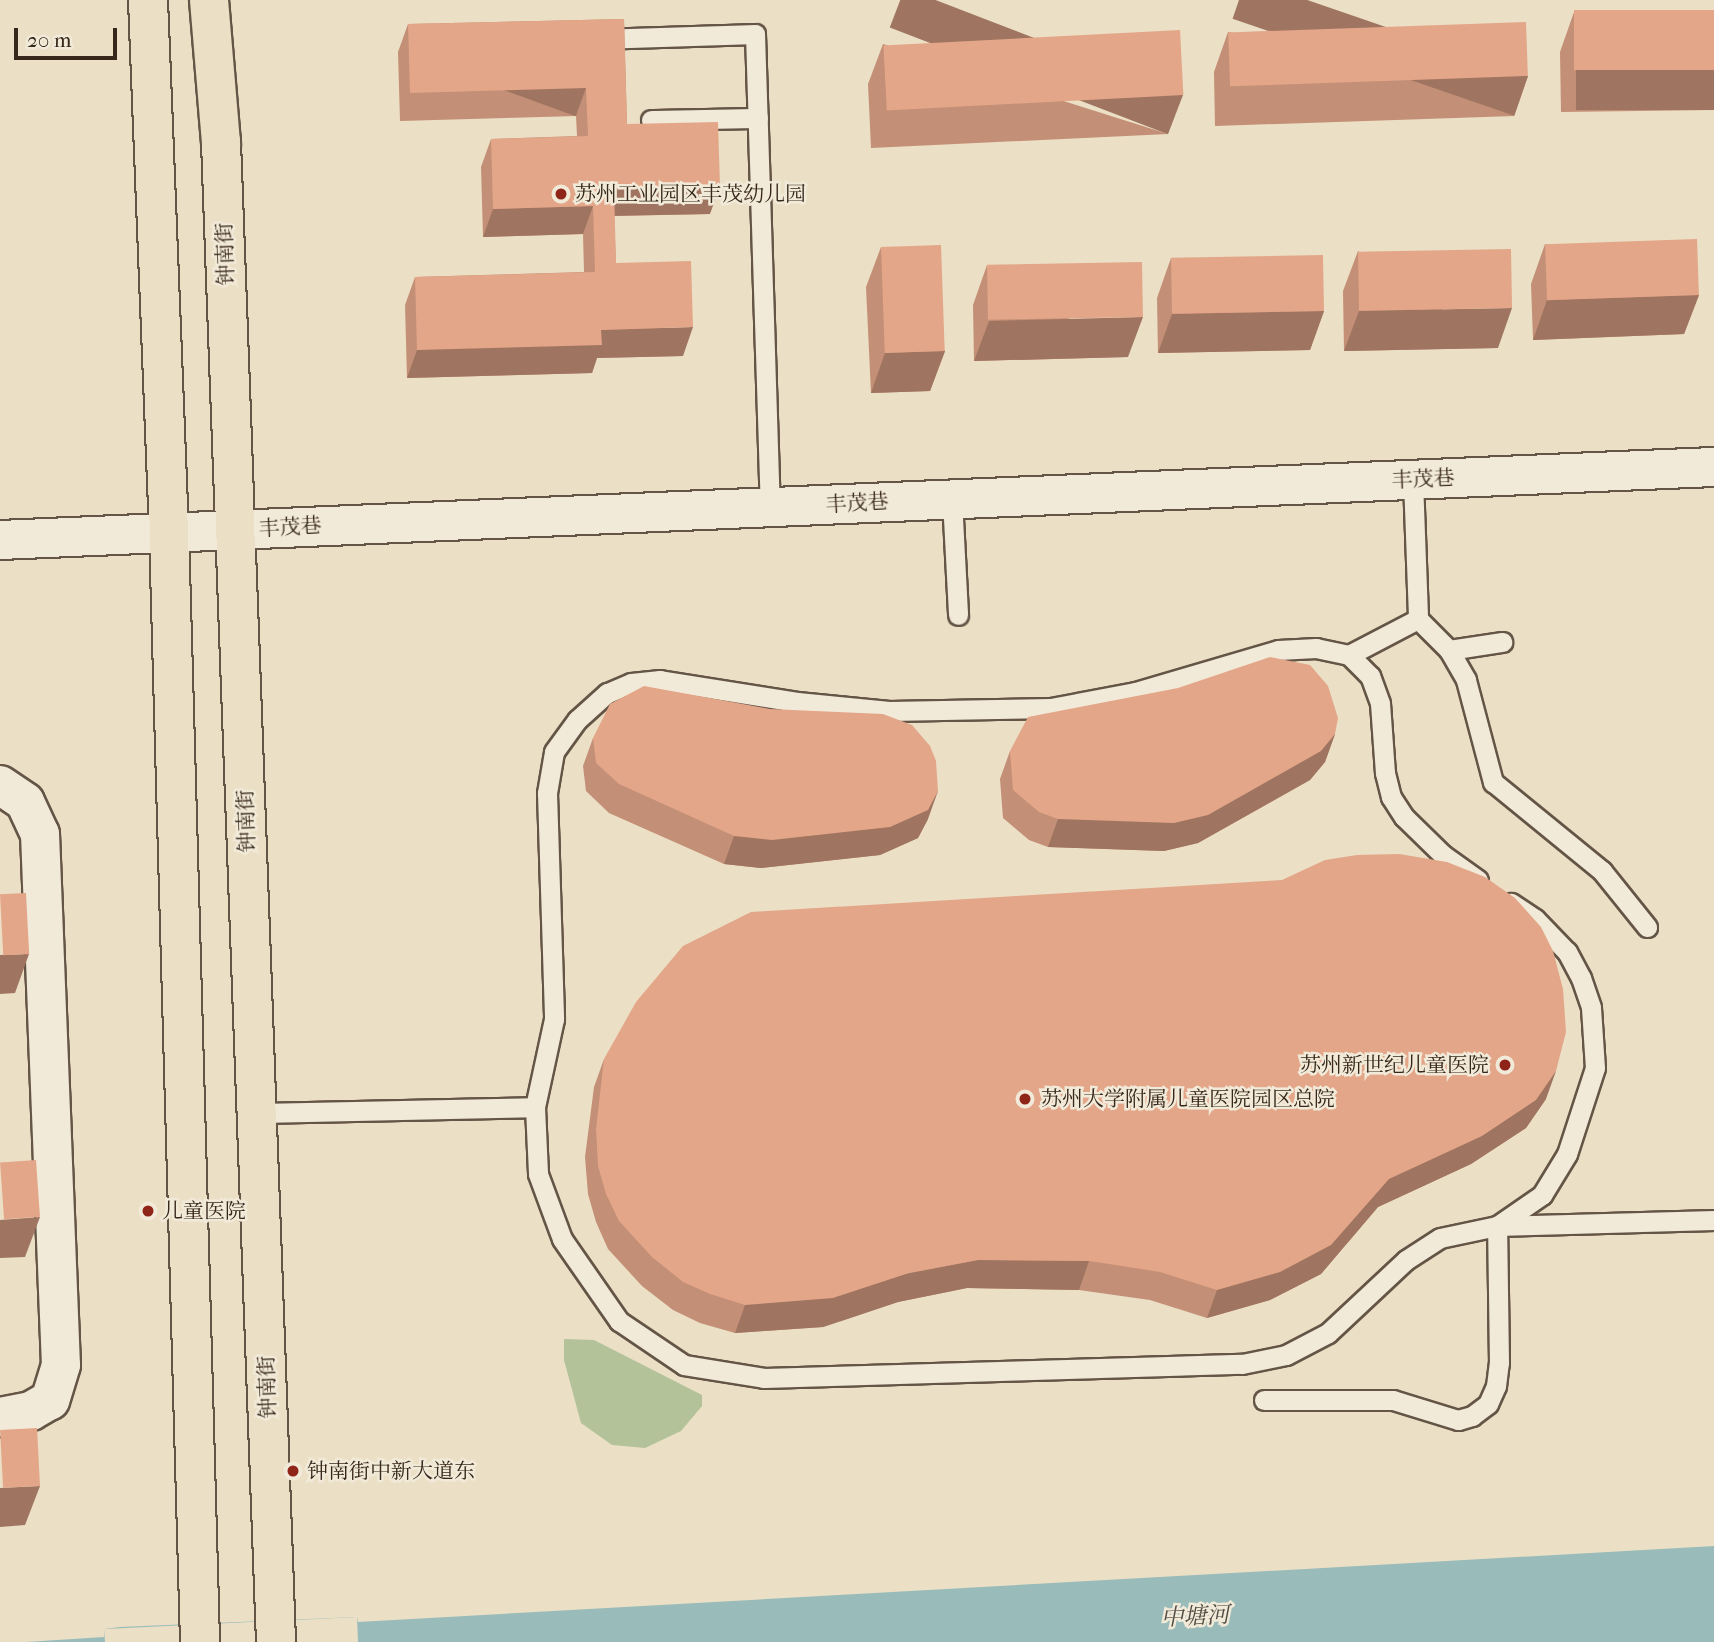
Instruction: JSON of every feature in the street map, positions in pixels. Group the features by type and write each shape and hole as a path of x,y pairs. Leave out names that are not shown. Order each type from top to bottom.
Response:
{"main road":[{"path":"148,0 169,532 200,1633"},
{"name":"钟南街","path":"209,0 221,142 275,1631"}],"street":[{"name":"丰茂巷","path":"0,540 1714,467"},
{"path":"0,785 25,802 40,834 61,1365 50,1399 31,1411 0,1417"}],"lane":[{"path":"576,40 755,34 770,507"},
{"path":"651,120 758,118"},
{"path":"1413,480 1418,619 1449,650 1466,680 1484,761 1493,782 1602,871 1647,926"},
{"path":"952,499 958,615"},
{"path":"1349,655 1418,619"},
{"path":"1449,650 1502,642"},
{"path":"1497,1226 1542,1195 1567,1154 1595,1068 1591,1007 1567,952 1543,927 1443,855 1404,817 1391,797 1385,773 1380,703 1370,676 1349,655 1316,648 1278,650 1135,692 1051,708 889,710 660,680 631,683 607,693 577,720 554,752 547,793 554,1019 535,1107 538,1174 562,1239 597,1294 619,1321 650,1346 684,1365 719,1373 764,1378 1242,1364 1286,1355 1328,1333 1364,1304 1406,1260 1440,1238 1497,1226 1714,1220"},
{"path":"257,1113 535,1107"},
{"path":"1264,1400 1393,1400 1458,1420 1472,1416 1488,1404 1496,1386 1497,1226"}],"green space":[{"path":"564,1339 594,1340 702,1395 702,1406 681,1431 645,1448 612,1445 581,1423 564,1360"}],"water":[{"name":"中塘河","path":"1714,1546 1714,1642 26,1642 104,1637 104,1629 120,1627 357,1617 358,1622"}],"pier":[{"path":"357,1617 358,1642 105,1642 104,1629"}],"building":[{"path":"1574,10 1714,10 1714,70 1574,70"},
{"path":"624,19 627,124 718,122 720,186 614,188 616,263 691,261 693,327 601,330 602,345 417,350 415,277 595,272 593,206 493,209 491,139 588,136 586,88 410,93 408,24"},
{"path":"1526,22 1528,76 1230,86 1228,32"},
{"path":"1180,30 1183,95 887,110 883,46"},
{"path":"1697,239 1699,295 1547,300 1545,244"},
{"path":"941,245 945,351 885,353 881,247"},
{"path":"1511,249 1512,308 1359,311 1358,252"},
{"path":"1323,255 1324,311 1172,314 1171,258"},
{"path":"1142,262 1143,317 988,320 987,265"},
{"path":"1270,657 1310,665 1328,686 1338,718 1335,734 1321,751 1208,815 1174,823 1058,819 1039,812 1013,790 1010,751 1028,717 1178,688"},
{"path":"644,686 770,709 883,714 912,725 930,746 936,761 938,791 928,810 890,827 772,840 734,836 619,784 596,763 593,738 610,704"},
{"path":"1399,854 1447,862 1485,877 1515,898 1541,927 1553,951 1563,989 1566,1032 1556,1071 1536,1100 1482,1136 1389,1179 1331,1245 1280,1272 1217,1290 1160,1272 1089,1261 978,1260 909,1273 833,1298 745,1305 683,1282 652,1257 619,1221 606,1194 598,1166 596,1129 604,1059 636,1002 683,946 751,912 1282,880 1325,860 1357,855"},
{"path":"26,893 29,954 3,955 0,894"},
{"path":"36,1160 40,1217 4,1219 0,1163"},
{"path":"37,1428 40,1486 3,1488 0,1430"}],"place":[{"name":"苏州工业园区丰茂幼儿园","path":"561,194"},
{"name":"苏州新世纪儿童医院","path":"1505,1065"},
{"name":"苏州大学附属儿童医院园区总院","path":"1025,1099"},
{"name":"儿童医院","path":"148,1211"},
{"name":"钟南街中新大道东","path":"293,1471"}]}
